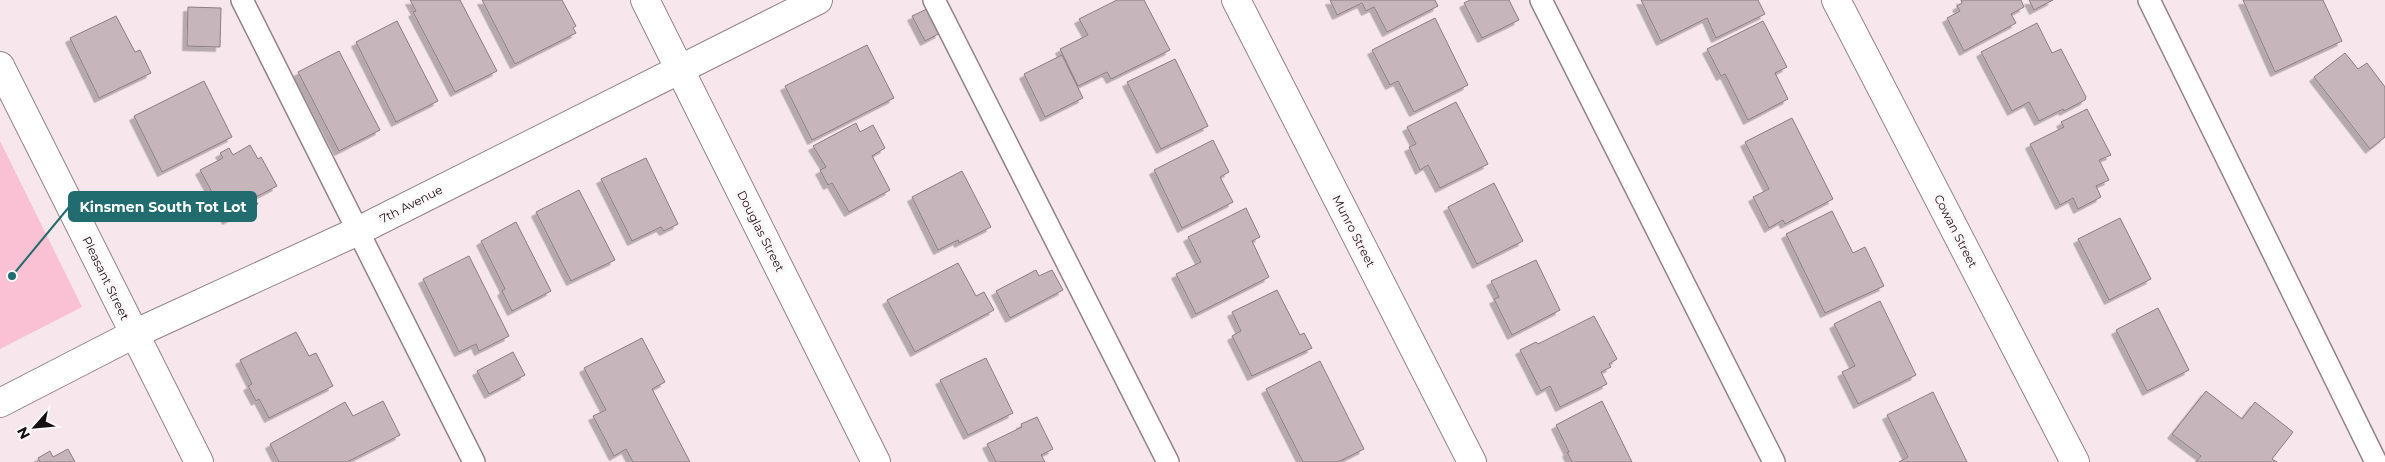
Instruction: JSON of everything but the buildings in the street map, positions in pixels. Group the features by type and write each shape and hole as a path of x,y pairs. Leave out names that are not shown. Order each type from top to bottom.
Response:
{"street":[{"name":"Douglas Street","path":"645,0 876,462"},
{"name":"7th Avenue","path":"0,403 134,334 358,231 818,0"},
{"name":"Munro Street","path":"1236,0 1472,462"},
{"name":"Cowan Street","path":"1836,0 2075,462"},
{"name":"Pleasant Street","path":"0,66 199,462"}],"lane":[{"path":"242,0 474,462"},
{"path":"934,0 1168,462"},
{"path":"1540,0 1774,462"},
{"path":"2149,0 2376,462"}],"shaded area":[{"path":"0,141 82,307 0,349"}],"place":[{"name":"Kinsmen South Tot Lot","path":"12,276"}]}
